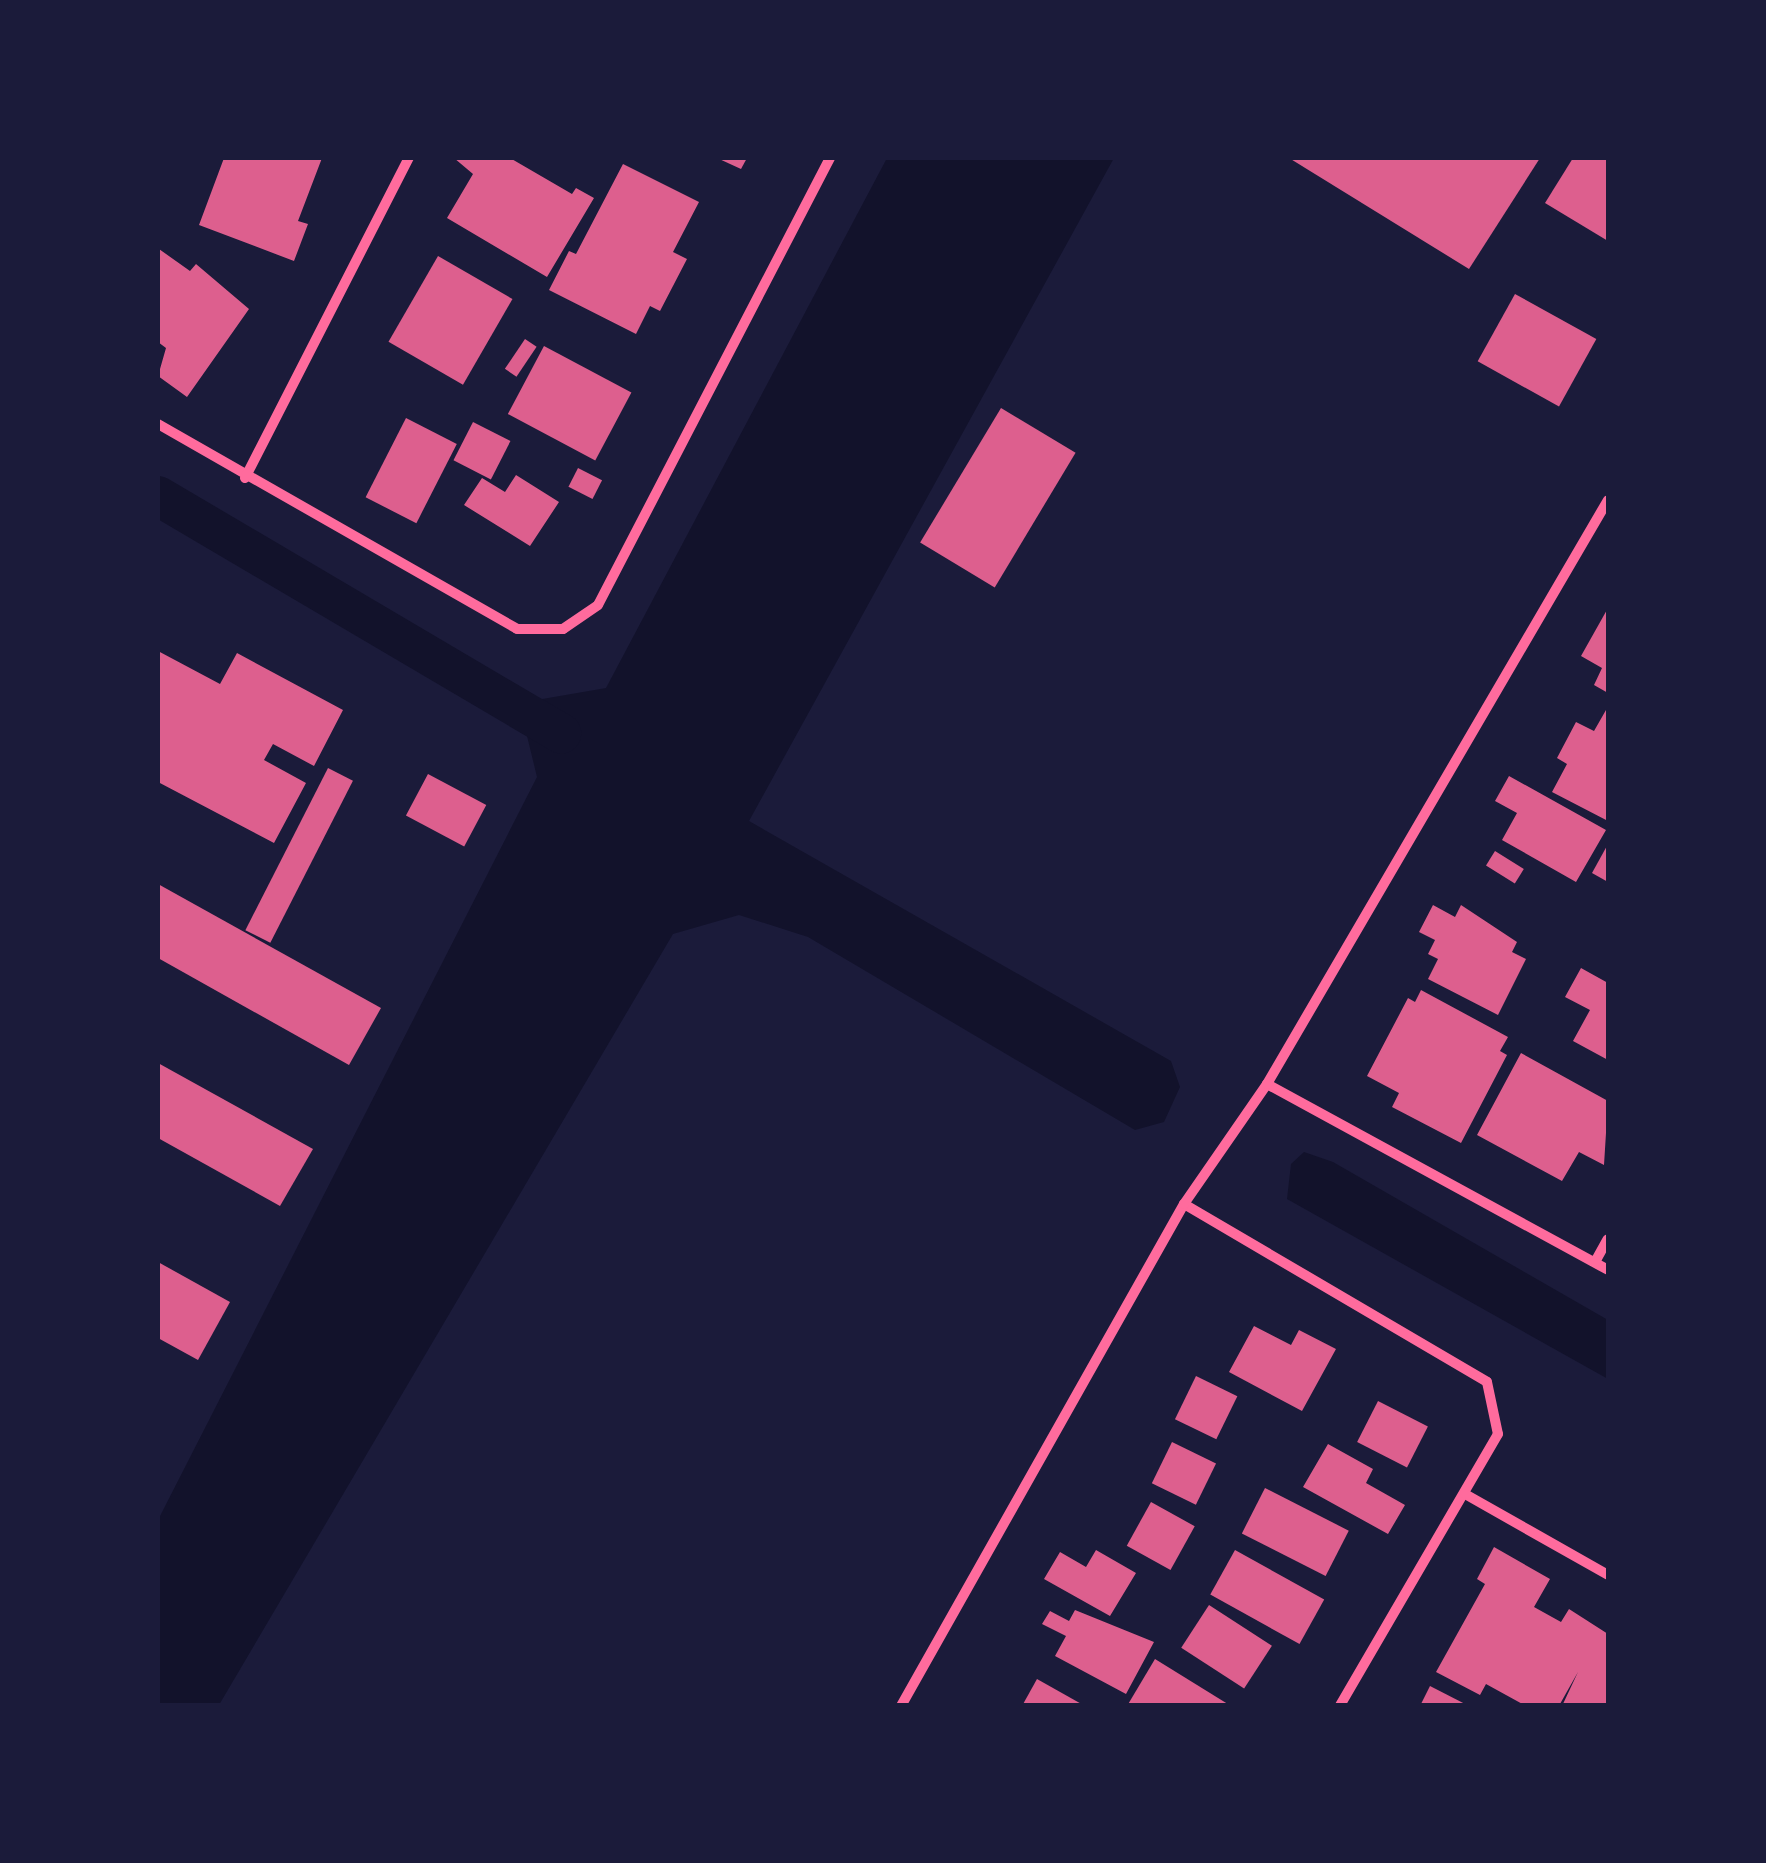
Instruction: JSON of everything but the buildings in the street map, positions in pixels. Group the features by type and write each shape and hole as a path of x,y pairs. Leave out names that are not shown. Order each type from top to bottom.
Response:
{"street":[{"path":"245,478 408,158"},
{"path":"158,424 245,478 517,629 563,629 598,604 830,158"},
{"path":"901,1706 1184,1204 1268,1084 1608,500"},
{"path":"1268,1084 1608,1270"},
{"path":"1184,1204 1487,1382 1498,1434 1340,1706"},
{"path":"1595,1262 1608,1239"},
{"path":"1465,1494 1608,1575"}],"shaded area":[{"path":"887,158 1114,158 749,821 1171,1061 1180,1087 1164,1122 1135,1130 808,937 739,915 673,934 219,1705 158,1705 158,1520 537,777 519,703 606,688"},
{"path":"1304,1152 1333,1162 1608,1320 1608,1379 1287,1199 1291,1164"}],"waterway":[{"path":"158,496 561,733"}]}
